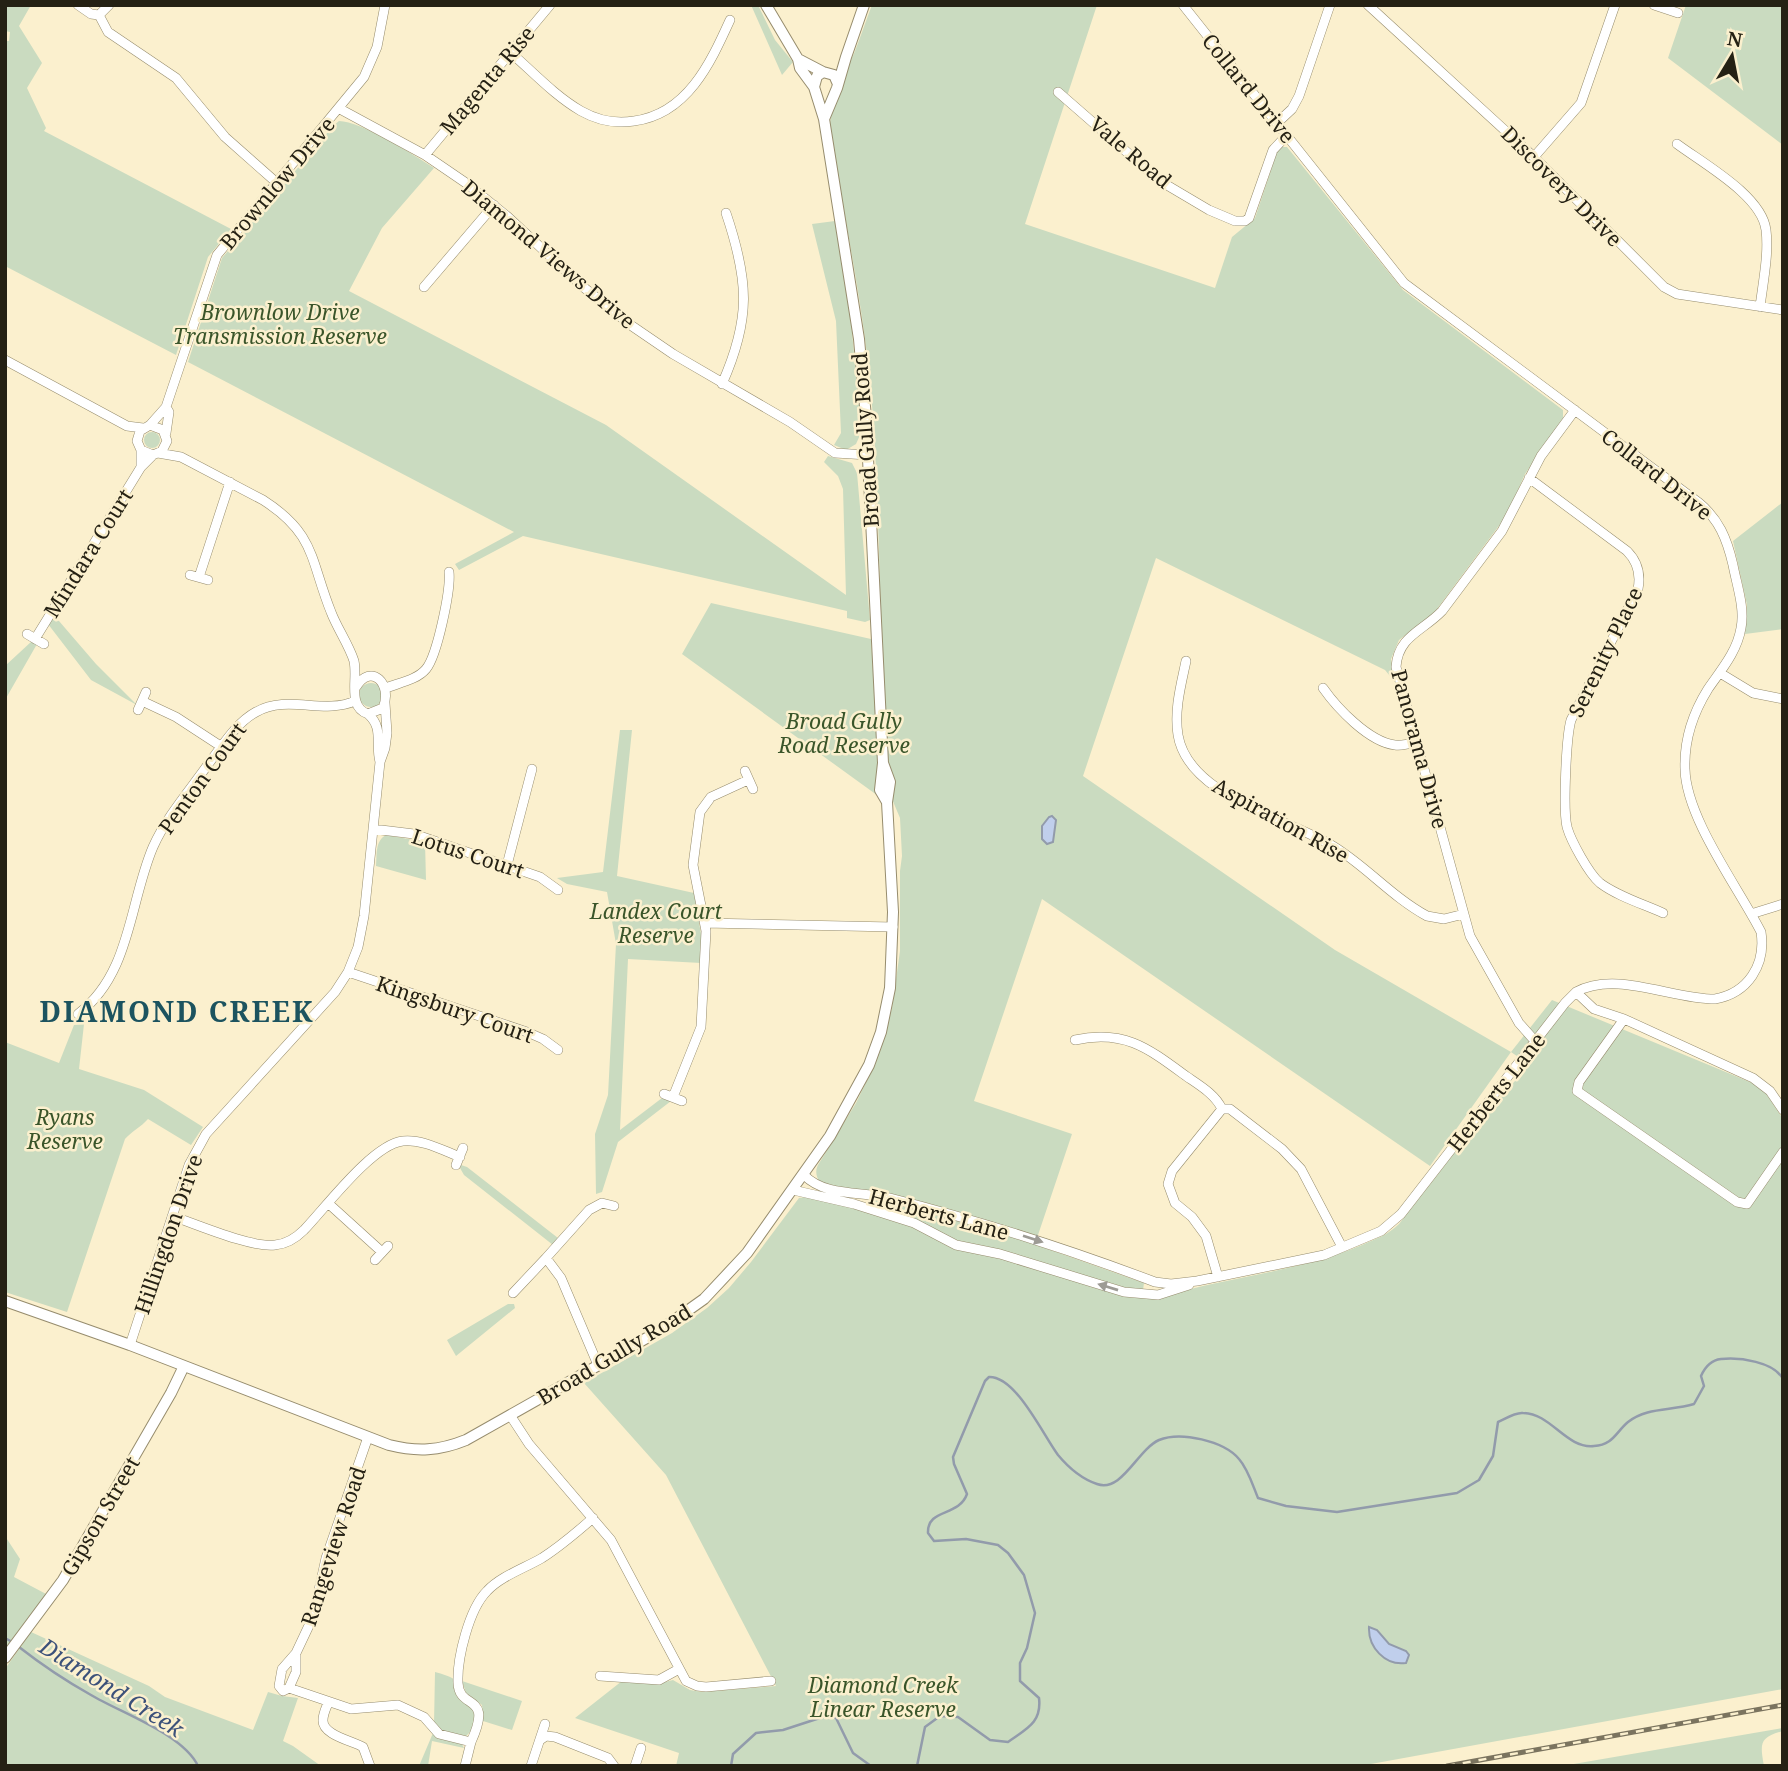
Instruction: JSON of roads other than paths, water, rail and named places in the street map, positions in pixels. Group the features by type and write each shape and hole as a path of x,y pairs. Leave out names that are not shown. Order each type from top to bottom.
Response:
{"street":[{"path":"78,5 91,14 99,15 105,12 109,5"},
{"name":"Brownlow Drive","path":"147,426 166,407 217,255 364,77 374,57 383,26 385,5"},
{"name":"Magenta Rise","path":"425,155 550,5"},
{"name":"Broad Gully Road","path":"5,1302 130,1345 368,1437 406,1449 438,1449 466,1440 598,1366 673,1322 710,1293 747,1253 804,1175 857,1091 875,1049 886,1012 893,927 887,802 890,782 883,764 868,455 857,326 824,119 815,89 800,68 766,5"},
{"path":"824,119 864,5"},
{"name":"Collard Drive","path":"1183,5 1404,283 1698,502 1713,516 1723,531 1730,550 1742,612 1739,636 1720,673 1699,705 1688,736 1685,771 1687,789 1698,820 1760,932 1763,943 1758,967 1745,984 1724,997 1705,999 1605,983 1586,986 1576,992"},
{"path":"1277,123 1292,109 1299,96 1330,5"},
{"name":"Discovery Drive","path":"1368,5 1534,157 1670,291 1783,310"},
{"path":"1534,157 1581,103 1615,5"},
{"path":"1654,5 1678,13"},
{"path":"99,15 108,32 158,64 183,85 232,144 277,183"},
{"path":"510,52 580,110 609,121 631,122 662,113 685,95 708,64 730,20"},
{"path":"837,88 825,96 815,89 815,79 846,57"},
{"path":"797,59 836,77 837,88"},
{"name":"Vale Road","path":"1058,92 1160,181 1209,210 1236,221 1245,221 1251,215 1273,150 1287,135"},
{"name":"Diamond Views Drive","path":"340,109 425,155 494,205 613,312 673,354 790,422 835,453 868,455"},
{"path":"1677,144 1749,197 1761,212 1767,241 1760,307"},
{"path":"424,287 494,205"},
{"path":"722,384 739,340 744,300 742,265 726,214"},
{"path":"5,360 127,426 159,427 181,457"},
{"name":"Brownlow Drive","path":"166,407 169,412 166,437"},
{"name":"Panorama Drive","path":"1535,1041 1519,1023 1475,948 1397,675 1396,658 1404,641 1433,621 1452,600 1509,521 1541,456 1575,410"},
{"path":"127,426 139,446 156,454 181,457 230,482 276,508 297,528 312,553 330,611 354,660 355,701 359,710 368,714 379,711 385,703 386,688 382,681 354,660"},
{"path":"139,446 137,436 147,426"},
{"path":"156,454 164,448 166,437"},
{"name":"Mindara Court","path":"139,446 141,467"},
{"name":"Mindara Court","path":"35,639 141,467 156,454"},
{"name":"Serenity Place","path":"1529,478 1627,551 1634,558 1638,569 1638,589 1571,720 1566,821 1573,840 1597,881 1663,913"},
{"path":"199,578 230,482"},
{"path":"386,688 416,676 428,667 448,598 449,572"},
{"name":"Aspiration Rise","path":"1186,661 1179,694 1178,735 1188,761 1197,771 1242,803 1333,846 1417,911 1435,918 1464,914"},
{"path":"1720,673 1753,693 1783,699"},
{"path":"356,687 362,679 372,676"},
{"path":"1323,688 1338,709 1386,743 1404,746 1416,742"},
{"path":"142,701 176,717 222,747"},
{"name":"Penton Court","path":"78,1014 96,997 118,961 130,928 144,870 159,836 241,723 263,708 293,703 341,706 355,701"},
{"name":"Hillingdon Drive","path":"130,1345 189,1164 206,1134 335,992 348,972 362,933 380,762 387,733 385,703"},
{"name":"Hillingdon Drive","path":"368,714 379,730 380,762"},
{"path":"507,865 532,769"},
{"path":"673,1097 701,1027 705,923 693,865 700,812 712,797 749,780"},
{"name":"Lotus Court","path":"373,829 414,834 547,880 558,890"},
{"path":"1751,914 1783,904"},
{"path":"705,923 893,927"},
{"name":"Kingsbury Court","path":"348,972 527,1032 543,1039 558,1051"},
{"path":"1576,992 1594,1009 1624,1019 1753,1078 1770,1091 1783,1110"},
{"name":"Herberts Lane","path":"804,1175 824,1188 873,1194 992,1226 1163,1284 1197,1281 1324,1255 1381,1231 1396,1219 1576,992"},
{"path":"1624,1019 1579,1082 1577,1091 1737,1202 1747,1204 1783,1152"},
{"path":"1075,1040 1109,1037 1142,1045 1212,1095 1222,1109"},
{"path":"1222,1109 1230,1109 1292,1159 1308,1180 1342,1247"},
{"path":"1218,1277 1206,1236 1192,1217 1175,1203 1168,1184 1172,1171 1222,1109"},
{"path":"172,1216 259,1245 274,1245 299,1236 371,1157 393,1143 419,1142 460,1156"},
{"name":"Herberts Lane","path":"793,1190 868,1208 914,1223 956,1245 1000,1254 1124,1292 1140,1295 1169,1292 1197,1281"},
{"path":"868,1208 867,1198 873,1194"},
{"path":"513,1293 594,1206 602,1203 614,1206"},
{"path":"329,1204 382,1252"},
{"path":"547,1258 561,1278 598,1366"},
{"path":"1140,1295 1148,1285 1144,1278"},
{"name":"Gipson Street","path":"5,1658 49,1602 69,1571 184,1366"},
{"path":"510,1415 528,1444 616,1548 687,1681 697,1686 771,1681"},
{"name":"Rangeview Road","path":"296,1653 296,1672 289,1689 281,1690 279,1676 296,1653 313,1617 326,1558 368,1437"},
{"path":"465,1766 479,1721 479,1710 461,1692 458,1678 462,1649 477,1604 491,1587 549,1553 593,1518"},
{"path":"600,1676 659,1680 679,1669"},
{"path":"289,1689 358,1710 398,1705 424,1717 439,1734 471,1742"},
{"path":"328,1703 322,1721 324,1726 332,1733 361,1745 370,1766"},
{"path":"531,1766 545,1724"},
{"path":"540,1740 546,1736 555,1737 608,1758 614,1766"},
{"path":"635,1766 641,1748"}],"water":[{"path":"1052,816 1056,820 1053,842 1047,844 1042,839 1042,826"},
{"path":"1369,1627 1377,1630 1389,1644 1406,1651 1409,1655 1406,1663 1391,1661 1379,1654 1371,1641"}],"waterway":[{"name":"Diamond Creek","path":"917,1766 925,1727 940,1716 958,1717 990,1740 1008,1742 1027,1729 1038,1714 1039,1698 1020,1681 1020,1663 1027,1648 1035,1613 1024,1575 1008,1553 998,1545 966,1539 934,1541 928,1533 933,1520 957,1506 967,1494 953,1457 989,1377 999,1379 1019,1396 1062,1459 1091,1482 1106,1485 1114,1482 1159,1440 1168,1437 1190,1437 1223,1447 1239,1459 1258,1498 1286,1506 1337,1512 1457,1493 1479,1480 1493,1456 1498,1422 1517,1414 1533,1415 1575,1442 1594,1446 1610,1441 1635,1417 1694,1404 1704,1386 1701,1376 1709,1364 1718,1360 1756,1362 1772,1368 1783,1379"},
{"name":"Diamond Creek","path":"5,1638 14,1643"},
{"name":"Diamond Creek","path":"19,1647 82,1690 165,1734 190,1754 198,1766"},
{"name":"Diamond Creek","path":"731,1766 733,1754 756,1733 783,1730 829,1715 836,1718 853,1753 871,1766"}],"railway":[{"path":"1447,1766 1783,1705"}],"district":[{"name":"DIAMOND CREEK","path":"177,1011"}],"park label":[{"name":"Brownlow Drive Transmission Reserve","path":"280,324"},
{"name":"Broad Gully Road Reserve","path":"844,733"},
{"name":"Landex Court Reserve","path":"656,923"},
{"name":"Ryans Reserve","path":"65,1129"},
{"name":"Diamond Creek Linear Reserve","path":"883,1697"}]}
